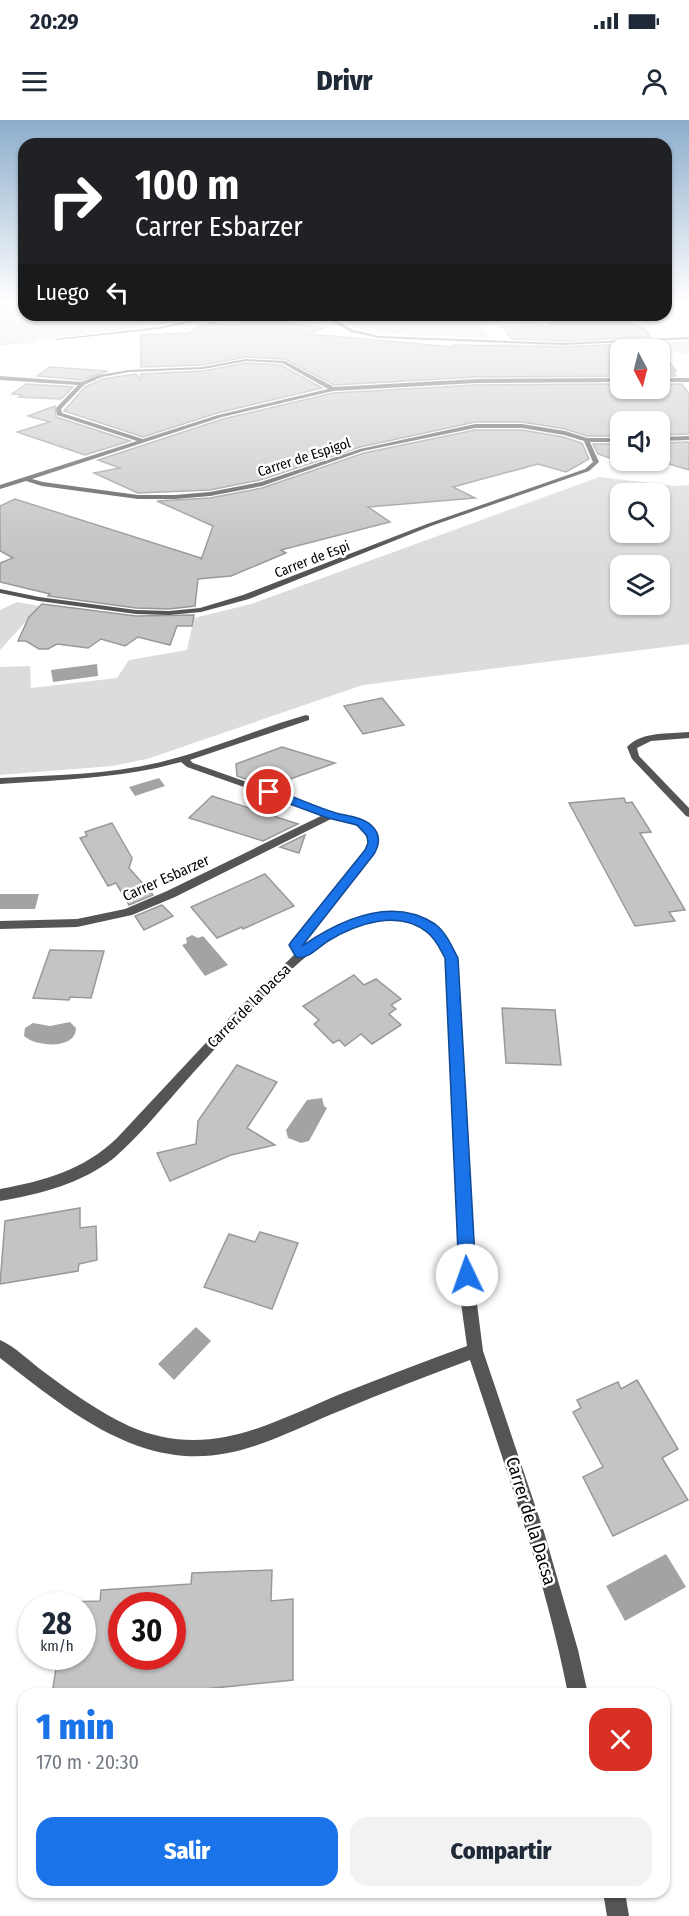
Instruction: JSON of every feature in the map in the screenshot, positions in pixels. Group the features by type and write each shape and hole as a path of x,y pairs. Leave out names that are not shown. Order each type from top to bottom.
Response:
{"street":[{"path":"81,385 58,409 59,414 143,441"},
{"path":"326,385 333,389"},
{"path":"0,487 220,416 333,389 408,385"},
{"name":"Carrer de Espigol","path":"27,479 42,484 127,495 183,497 249,487 363,450 465,427 498,425 537,428 565,433 586,441 610,440"},
{"path":"670,439 689,438"},
{"name":"Carrer de Espi","path":"0,591 39,599 153,613 185,612 228,603 429,525 586,470 596,462 586,441"},
{"path":"0,781 116,774 183,759 306,718"},
{"path":"689,735 636,743 632,747 635,757 689,814"},
{"path":"183,759 190,765 361,823 369,829 374,843 370,852 295,945 301,954"},
{"name":"Carrer Esbarzer","path":"0,925 77,923 128,912 171,894 332,815"},
{"name":"Carrer de la Dacsa","path":"0,1195 31,1190 83,1171 103,1159 134,1129 214,1041 301,954 332,933 353,922 393,915 407,917 431,928 452,958 468,1296 475,1351 535,1532 569,1650 577,1688"},
{"path":"0,1348 104,1422 130,1434 156,1442 204,1447 228,1446 267,1433 394,1380 475,1351"},
{"path":"615,1898 618,1916"}],"shaded area":[{"path":"599,477 651,483 610,483 610,543 670,543 670,485 689,485 689,644 363,685 147,759 112,766 0,775 0,667 30,666 31,688 117,678 129,660 187,650 194,618 251,604"},
{"path":"17,602 40,606 0,650 0,610"},
{"path":"97,664 98,676 53,682 51,670"},
{"path":"159,778 165,786 135,796 129,787"},
{"path":"0,894 39,894 35,909 0,909"},
{"path":"192,935 198,938 203,936 228,965 205,976 182,945 187,943 186,938"},
{"path":"70,1022 76,1028 74,1035 63,1043 46,1044 24,1036 25,1028 33,1023 50,1026"},
{"path":"322,1098 327,1108 309,1141 301,1143 288,1138 286,1130 307,1100"},
{"path":"196,1327 211,1341 174,1380 158,1364"},
{"path":"666,1554 686,1587 625,1621 606,1586"}],"building":[{"path":"25,385 73,387 61,399 19,397 22,395 12,394"},
{"path":"90,385 316,385 322,388 217,413 143,437 64,411 85,387"},
{"path":"476,385 610,385 610,399 670,399 670,385 683,385 689,394 689,434 670,435 670,411 610,411 610,436 587,436 565,429 522,422 475,422 360,447 260,480 210,490 138,493 94,473 120,468 98,460 223,419 333,393"},
{"path":"55,406 56,417 130,441 85,455 17,432 50,422 28,416"},
{"path":"475,430 522,430 563,437 582,443 589,459 566,472 538,464 453,487 475,498 368,507 390,522 281,550 286,553 231,576 198,579 195,606 169,609 136,608 48,596 50,594 0,582 0,563 13,558 0,551 0,506 15,499 201,558 201,560 213,526 157,501 210,498 262,488 364,453"},
{"path":"689,442 689,470 670,464 670,443"},
{"path":"593,444 610,444 610,458 598,454"},
{"path":"42,604 136,616 194,615 192,626 177,626 170,645 138,637 125,646 101,639 88,648 57,644 48,649 39,649 26,641 18,641 29,617"},
{"path":"382,698 404,725 363,734 344,706"},
{"path":"282,747 335,763 268,787 237,776 236,764"},
{"path":"212,796 298,824 263,841 189,818"},
{"path":"624,798 626,803 632,802 651,832 640,833 685,910 669,912 675,921 635,926 569,803"},
{"path":"112,823 132,858 129,868 153,895 129,905 116,883 108,886 80,838 87,836 85,832"},
{"path":"305,835 299,853 280,847"},
{"path":"265,874 294,906 217,938 191,907"},
{"path":"162,905 173,916 144,930 135,916"},
{"path":"50,950 104,951 91,998 70,997 69,1000 33,998"},
{"path":"354,975 364,985 376,979 401,999 391,1005 396,1009 389,1014 401,1025 372,1044 361,1034 345,1046 339,1040 333,1043 314,1024 319,1020 303,1006"},
{"path":"502,1008 555,1010 561,1065 506,1063"},
{"path":"237,1065 277,1082 247,1128 275,1145 231,1155 170,1181 157,1153 196,1144 198,1121"},
{"path":"80,1208 80,1228 96,1226 97,1260 79,1264 78,1271 0,1284 5,1221"},
{"path":"260,1232 298,1243 272,1309 204,1287 229,1234 255,1242"},
{"path":"637,1380 678,1449 662,1458 688,1500 613,1536 583,1477 603,1467 573,1412 581,1408 577,1400 618,1382 621,1389"},
{"path":"272,1570 271,1601 293,1599 293,1680 215,1688 53,1688 56,1670 96,1670 96,1601 100,1601 101,1590 191,1584 192,1573"}],"route":[{"path":"269,792 361,823 369,829 373,836 374,843 370,852 295,945 301,954 323,938 353,922 393,915 419,921 431,928 441,938 452,958 467,1275"}]}
